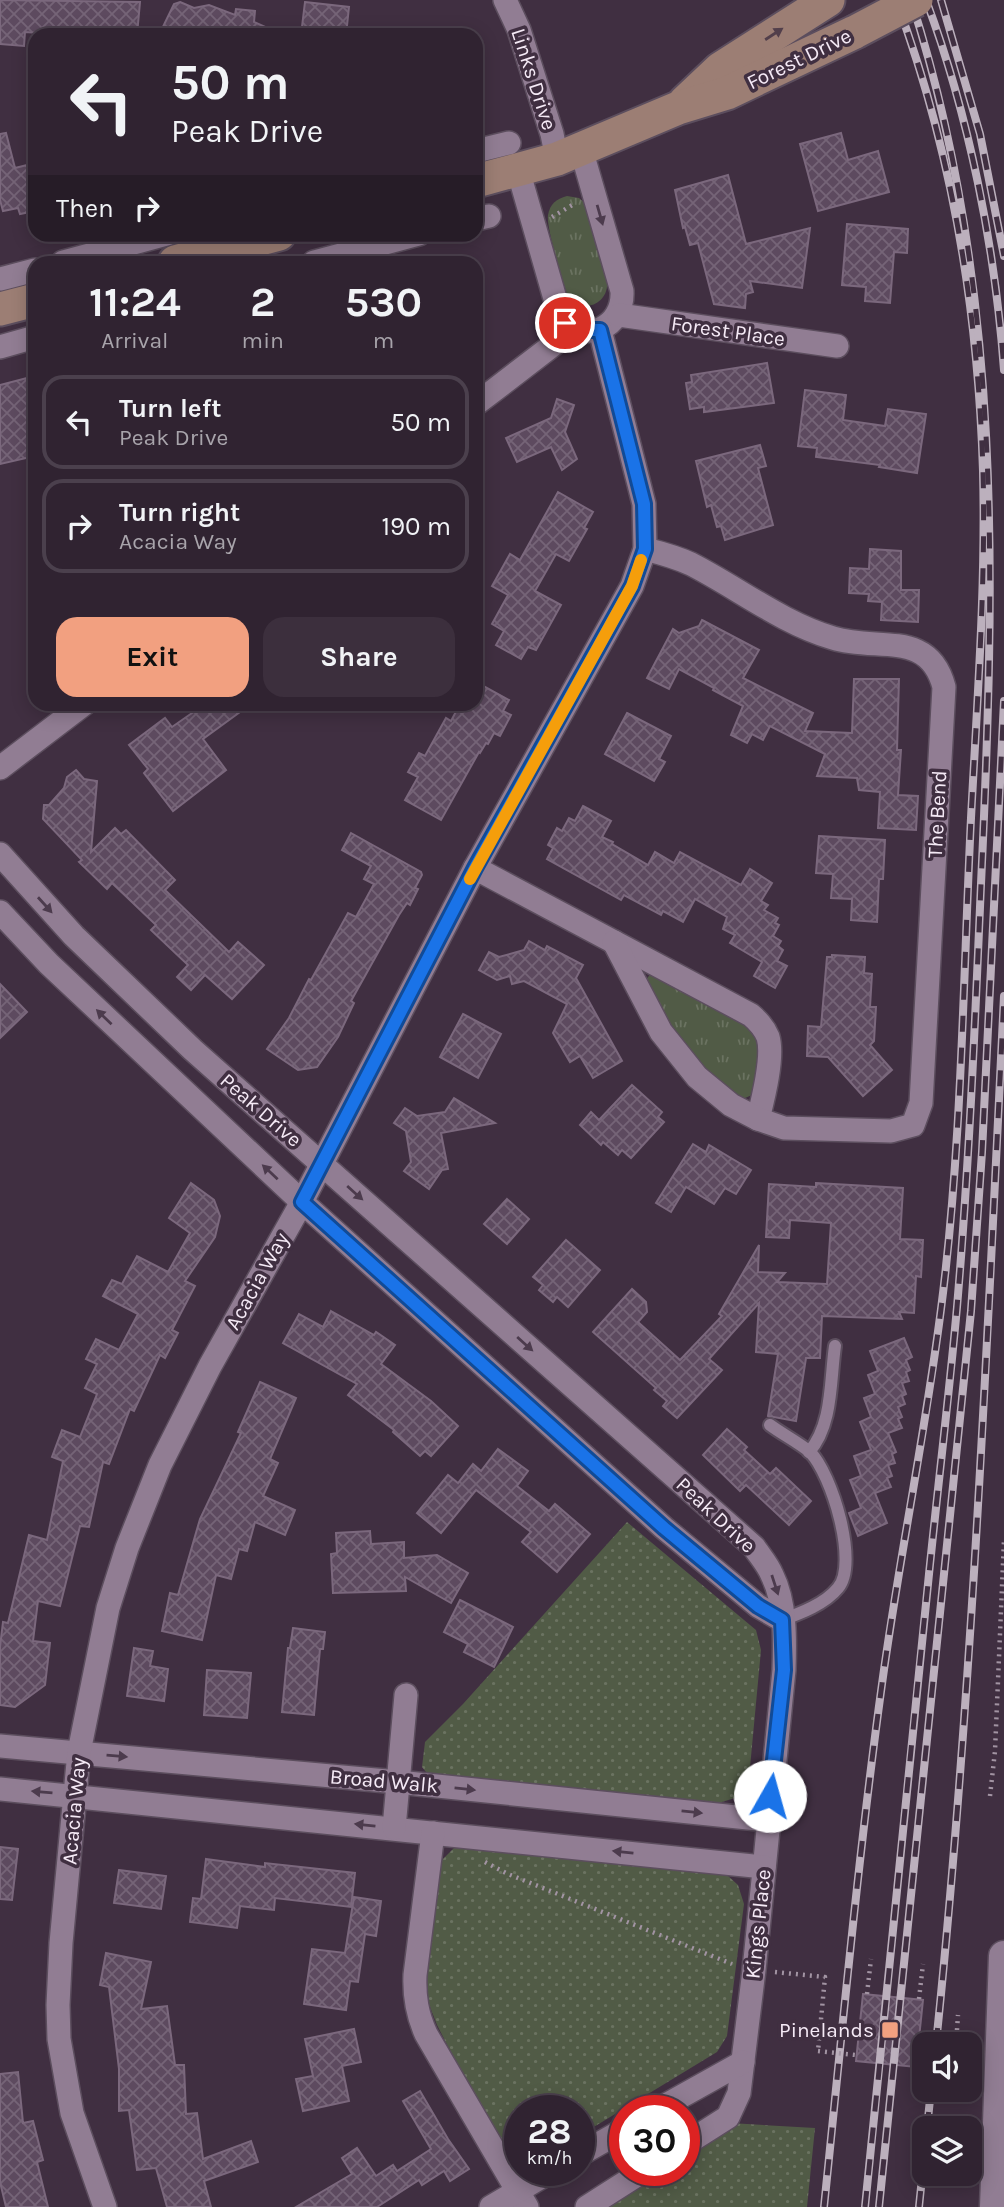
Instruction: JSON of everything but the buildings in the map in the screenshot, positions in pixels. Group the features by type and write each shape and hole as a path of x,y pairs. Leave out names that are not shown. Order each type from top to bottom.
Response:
{"main road":[{"name":"Forest Drive","path":"678,108 720,69 828,0"},
{"name":"Forest Drive","path":"483,176 513,156 569,154 678,108 727,93 916,0"},
{"path":"197,256 249,242"},
{"path":"0,309 28,302"}],"street":[{"name":"Links Drive","path":"505,0 523,43 552,134 569,154"},
{"path":"483,152 513,156 556,308 565,323 575,328 600,330 619,315 623,303 622,291 569,154"},
{"path":"85,256 137,242"},
{"path":"336,256 389,242"},
{"path":"0,279 28,272"},
{"name":"Forest Place","path":"619,315 837,346"},
{"path":"483,399 575,328"},
{"name":"Acacia Way","path":"104,2207 72,2113 59,2039 58,2005 61,1943 79,1752 107,1608 160,1465 204,1378 302,1202 475,868 632,586 645,549 644,504 600,330"},
{"path":"0,347 28,339"},
{"name":"The Bend","path":"614,942 661,1032 682,1061 712,1092 731,1105 784,1128 891,1131 913,1125 921,1103 944,687 939,670 927,655 908,647 852,643 831,638 793,621 691,564 645,549"},
{"path":"0,768 75,711"},
{"name":"Peak Drive","path":"0,854 74,936 193,1050 754,1547 772,1573 778,1590 782,1620"},
{"path":"475,868 738,1007 761,1024 770,1045 758,1119"},
{"name":"Peak Drive","path":"0,912 49,964 302,1202 664,1528 758,1606 782,1620"},
{"name":"Kings Place","path":"700,2135 728,2117 738,2093 743,2062 784,1670 782,1620"},
{"path":"394,1828 406,1695"},
{"name":"Broad Walk","path":"0,1746 398,1782 768,1820"},
{"path":"0,1789 764,1867"},
{"path":"433,1833 415,1975 414,1995 418,2016 426,2035 522,2199"},
{"path":"995,2207 1004,1956"},
{"path":"684,2095 743,2062"},
{"path":"491,2207 522,2199 536,2186"},
{"path":"587,2207 620,2186"}],"lane":[{"path":"809,1452 824,1428 835,1346"},
{"path":"769,1425 809,1452 820,1465 832,1489 847,1560 846,1573 837,1591 817,1605 782,1620"}],"path":[{"path":"549,218 578,202"},
{"path":"990,1796 995,1751 1004,1540"},
{"path":"475,1856 508,1874 744,1969"},
{"path":"867,1994 870,1959"},
{"path":"919,1999 923,1964"},
{"path":"765,1971 825,1977 818,2052 856,2055"},
{"path":"957,2032 958,2015"}],"green space":[{"path":"567,196 579,198 587,205 607,282 604,296 587,306 568,297 548,222 552,205"},
{"path":"652,972 749,1022 762,1036 754,1094 743,1099 736,1098 687,1055 645,981"},
{"path":"627,1522 756,1630 761,1650 749,1778 735,1798 712,1805 430,1777 422,1767 425,1742 463,1704"},
{"path":"458,1844 727,1875 738,1885 744,1904 727,2036 717,2052 646,2095 609,2095 609,2118 595,2126 595,2095 504,2095 504,2156 437,2025 425,1994 441,1861"},
{"path":"730,2123 815,2128 807,2207 601,2207 633,2186 700,2186 700,2143"}],"railway":[{"path":"824,2207 873,1749 935,1356 948,1248 961,1064 982,601 983,471 968,291 959,232 933,114 896,0"},
{"path":"865,2207 957,1307 974,1043 989,660 990,548 978,327 963,217 941,108 911,0"},
{"path":"926,0 955,89 978,182 994,276 1004,370"},
{"path":"941,0 980,134 1004,256"},
{"path":"879,2207 971,1311 982,1152 1004,701"},
{"path":"937,2032 969,1652 1004,996"},
{"path":"928,2116 930,2102"},
{"path":"919,2207 921,2186"}],"slow traffic":[{"path":"470,879 632,586 641,560"}],"place":[{"name":"Pinelands","path":"890,2030"}],"route":[{"path":"565,323 583,330 600,330 640,483 646,526 645,549 632,586 475,868 302,1202 664,1528 758,1606 782,1620 784,1670 770,1796"}]}
